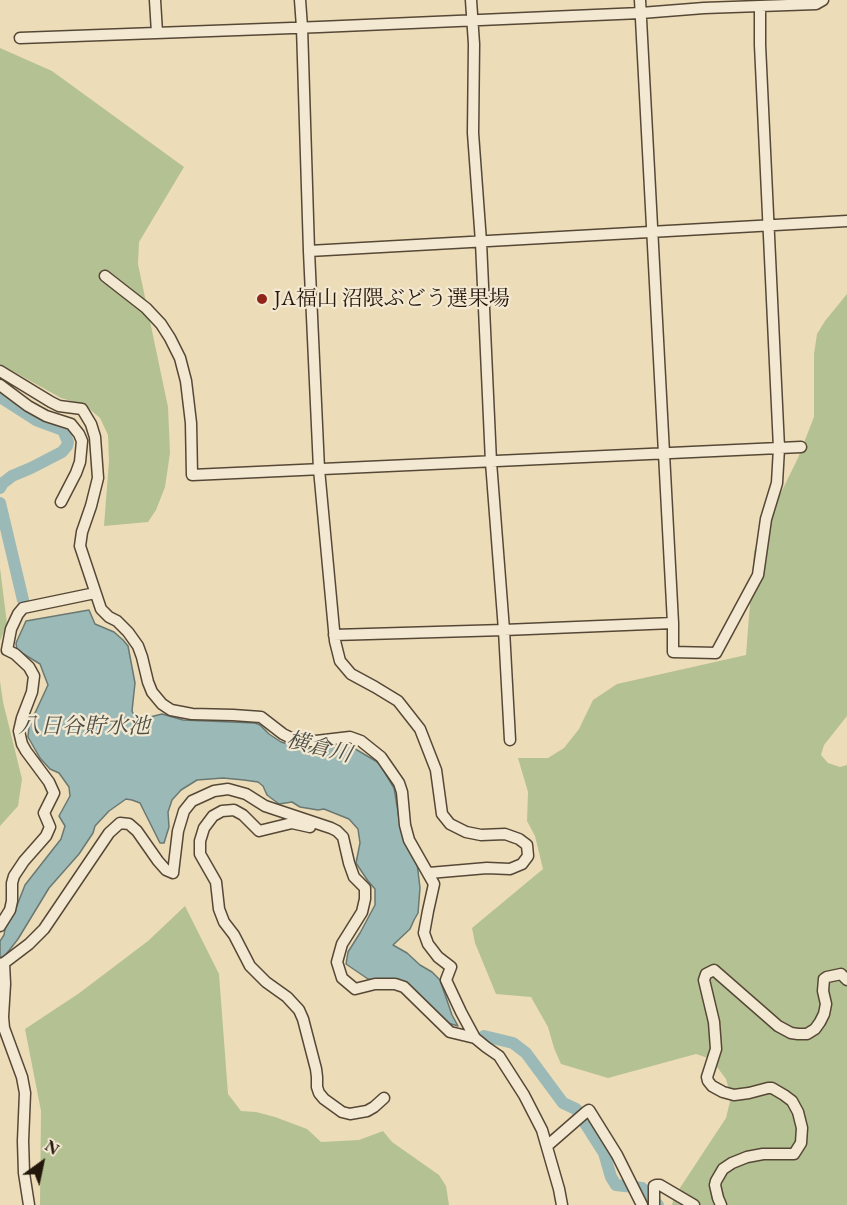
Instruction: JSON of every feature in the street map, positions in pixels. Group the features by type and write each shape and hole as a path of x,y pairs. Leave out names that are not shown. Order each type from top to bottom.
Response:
{"street":[{"path":"155,0 157,33"},
{"path":"300,0 319,469 334,635 340,661 351,674 398,701 420,729 436,770 442,814 450,824 466,832 481,835 505,834 527,845 528,856 522,864 510,869 487,868 429,873"},
{"path":"471,0 474,44 473,133 481,242 491,462 510,740"},
{"path":"640,0 673,652 716,653 758,575 766,519 777,483 779,448 760,6"},
{"path":"20,38 472,21 760,6 782,2 816,4 823,0"},
{"path":"309,251 847,221"},
{"path":"105,276 146,308 161,324 171,338 180,358 186,381 191,423 192,475 801,447"},
{"path":"0,371 59,406 82,409 91,424 95,437 98,478 80,546 101,609 117,621 138,646 152,692 162,704 171,710 192,714 261,717 283,734 303,741 350,737 361,741 381,757 399,783 409,840 434,884 424,933 428,944 438,957 451,967 446,980 476,1038 499,1056 507,1067 542,1130 562,1205"},
{"path":"0,385 46,416 71,424 79,434 82,441 81,462 61,502"},
{"path":"0,926 10,910 14,876 46,836 50,827 44,813 54,793 49,782 22,744 19,731 32,692 34,676 29,667 15,654 6,651 10,629 23,608 95,592"},
{"path":"334,635 673,623"},
{"path":"29,1205 24,1173 25,1094 22,1077 4,1028 2,963 29,944 44,929 109,832 120,823 129,824 137,831 158,861 166,870 173,873 178,831 184,811 192,801 214,791 228,789 246,794 265,806 337,831 343,837 354,877 365,888 362,912 342,944 337,962 342,978 355,989 375,984 395,984 404,987 450,1032 476,1038"},
{"path":"331,828 292,823 259,831 243,815 234,810 222,811 213,816 204,828 200,841 200,854 216,882 219,909 224,922 234,935 250,966 266,982 287,997 303,1018 316,1069 319,1093 342,1112 350,1114 367,1111 384,1098"},
{"path":"720,1205 715,1185 723,1169 747,1157 763,1154 794,1154 801,1143 802,1128 798,1112 792,1101 772,1088 734,1095 723,1092 708,1081 707,1077 716,1049 714,1022 704,981 706,974 714,970 778,1026 798,1034 807,1034 815,1029 824,1014 826,1004 824,980 827,977 841,974 847,980"},
{"path":"547,1146 590,1110 617,1155 642,1205"},
{"path":"654,1205 654,1186 656,1185 660,1185 694,1205"}],"green space":[{"path":"0,48 52,71 184,167 139,242 138,264 168,407 170,453 165,487 156,510 148,522 104,526 109,461 108,435 100,418 85,405 61,398 0,364"},
{"path":"847,294 847,716 824,745 821,755 828,763 840,767 847,765 847,1205 672,1205 674,1197 726,1118 731,1097 726,1079 711,1059 696,1054 608,1078 561,1064 548,1027 531,997 496,994 475,943 472,928 543,869 535,836 527,821 528,792 518,758 548,758 564,748 579,729 593,700 617,684 746,655 754,551 798,458 814,417 814,354 817,334"},
{"path":"0,568 7,624 0,641"},
{"path":"0,681 22,779 18,806 0,826"},
{"path":"185,906 219,974 228,1094 241,1111 275,1117 307,1129 321,1142 359,1140 383,1131 392,1142 439,1175 446,1186 449,1205 40,1205 41,1111 25,1029 78,994 148,941"}],"water":[{"name":"八日谷貯水池","path":"89,610 95,624 114,632 128,646 135,683 132,711 134,715 142,719 162,714 183,720 255,723 281,742 313,749 341,743 379,763 394,788 402,834 417,863 420,888 418,913 410,929 393,945 407,953 440,980 458,1026 448,1023 410,988 368,979 346,964 348,952 375,905 375,889 356,863 360,843 358,829 349,819 324,809 300,807 292,802 279,804 267,795 263,786 258,782 223,778 197,780 181,790 172,800 168,812 169,827 164,843 160,843 140,803 126,799 109,811 95,826 79,854 49,888 18,939 4,957 0,957 0,941 4,935 7,917 16,908 25,885 61,839 65,826 59,816 70,796 69,787 59,773 50,769 40,758 28,737 29,726 48,685 40,664 17,650 16,643 26,621"}],"waterway":[{"name":"横倉川","path":"0,397 36,420 63,430 68,442 62,452 12,476 0,488"},
{"name":"横倉川","path":"0,503 23,600"},
{"name":"横倉川","path":"484,1036 513,1043 526,1053 563,1103 576,1109 604,1153 611,1177 616,1185 642,1188 658,1205"}],"place":[{"name":"JA福山 沼隈ぶどう選果場","path":"262,299"}]}
